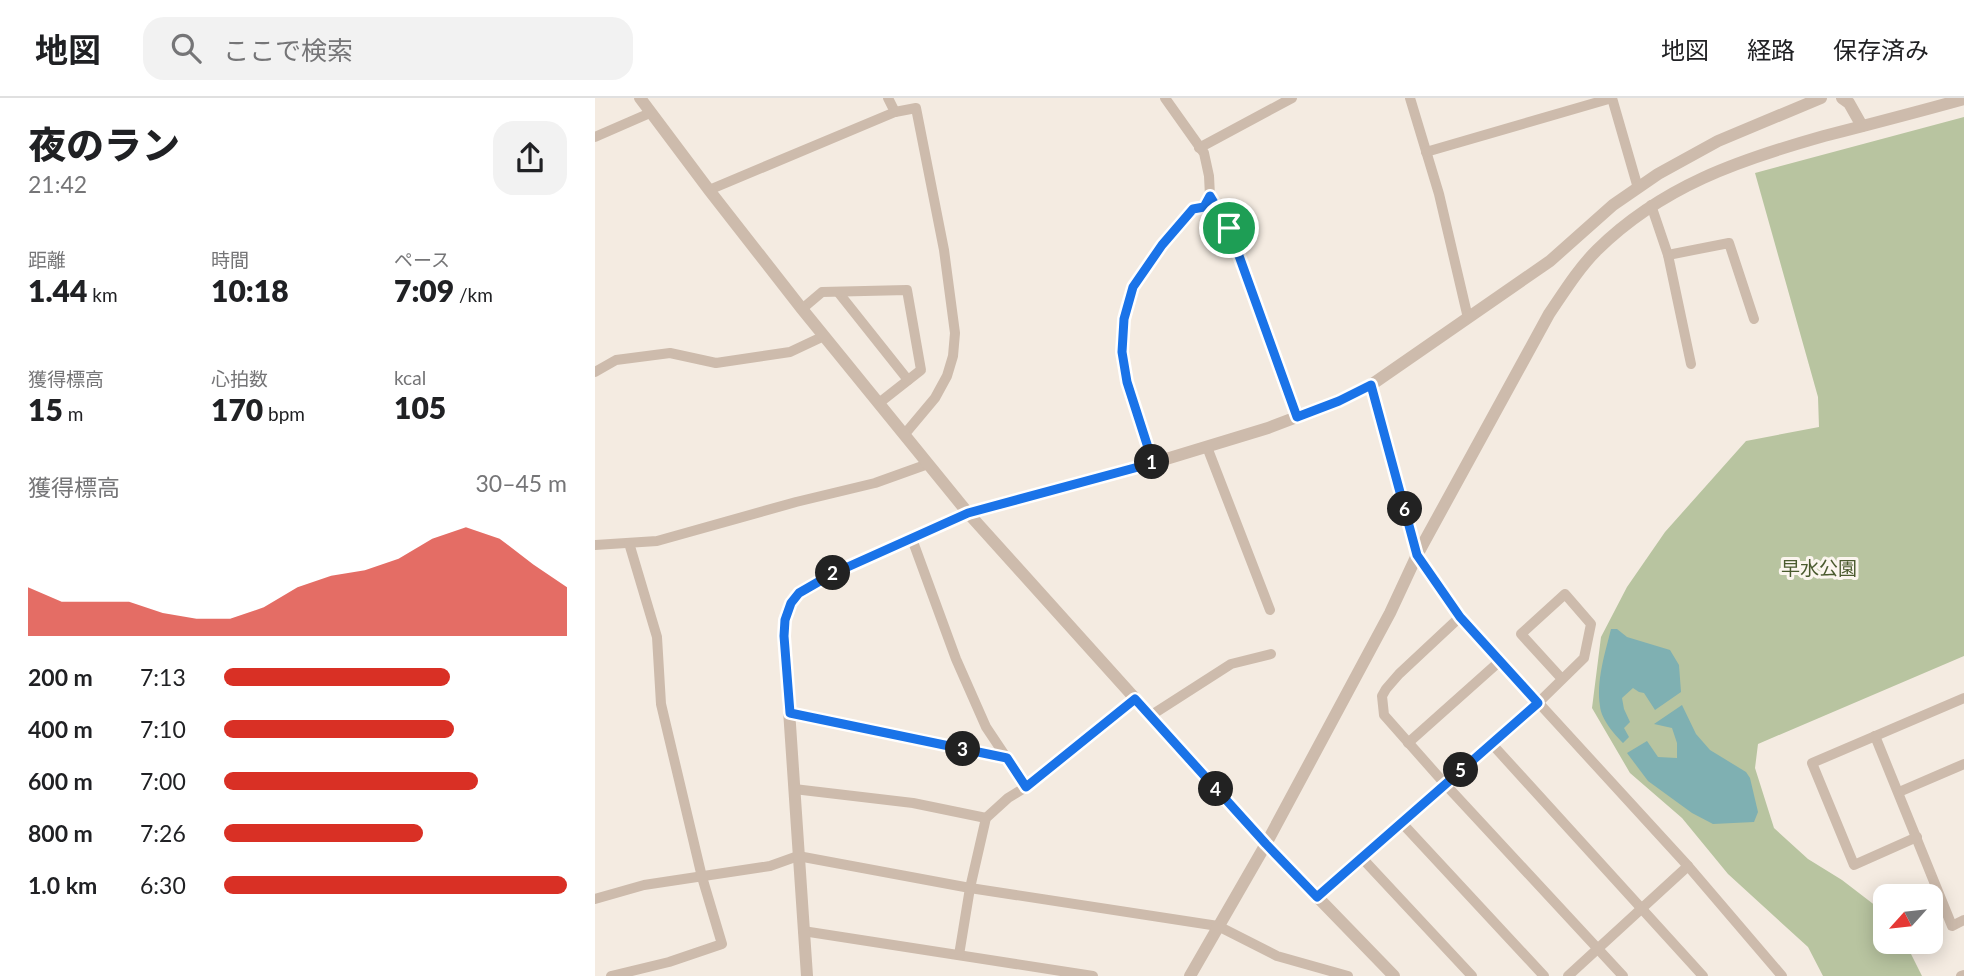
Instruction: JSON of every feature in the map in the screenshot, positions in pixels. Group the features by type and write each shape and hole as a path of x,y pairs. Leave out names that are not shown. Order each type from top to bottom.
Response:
{"street":[{"path":"888,98 895,112"},
{"path":"1165,98 1204,153 1210,196 1229,228 1297,417"},
{"path":"1199,148 1292,98"},
{"path":"1410,98 1439,194 1468,318"},
{"path":"1426,152 1612,98 1638,188"},
{"path":"807,976 784,636 785,620 791,603 799,593 832,574 968,513 1207,447 1268,428 1339,401 1371,385 1550,261 1613,205 1658,174 1718,141 1821,98"},
{"path":"1842,98 1849,103 1862,126"},
{"path":"645,99 650,113 709,190 968,513 1266,844 1394,976"},
{"path":"1190,976 1266,844 1390,613 1417,555 1549,314 1596,251 1651,205 1684,186 1747,159 1964,99"},
{"path":"709,190 895,112 915,108 944,250 955,333 953,356 947,376 935,398 904,435"},
{"path":"595,137 650,113"},
{"path":"1153,463 1127,382 1122,352 1124,319 1133,287 1162,245 1193,209 1204,207 1210,196"},
{"path":"1651,205 1668,255 1691,364"},
{"path":"1668,255 1729,243 1753,319"},
{"path":"802,309 822,292 907,290 921,370 879,403"},
{"path":"838,292 908,380"},
{"path":"595,372 616,360 670,353 716,363 790,352 824,336"},
{"path":"1371,385 1417,555 1460,617 1688,866 1782,976"},
{"path":"1207,447 1270,610"},
{"path":"595,545 657,541 875,483 928,464"},
{"path":"912,539 956,659 986,727 1026,787"},
{"path":"611,976 670,962 722,944 702,877 661,704 657,637 629,543"},
{"path":"1317,897 1538,703 1562,680 1584,658 1591,624 1565,594 1521,634 1562,680"},
{"path":"1460,617 1399,674 1382,695 1384,715 1623,976"},
{"path":"1150,716 1231,664 1271,654"},
{"path":"1408,743 1500,661"},
{"path":"1917,837 1854,865 1812,763 1964,698"},
{"path":"959,955 970,888 986,818 1135,699"},
{"path":"790,713 1007,758"},
{"path":"1875,736 1952,926 1964,920"},
{"path":"1491,743 1703,976"},
{"path":"1899,792 1964,764"},
{"path":"794,789 913,803 986,818"},
{"path":"1401,821 1544,976"},
{"path":"595,899 644,885 771,866 798,856 970,888 1218,926 1277,956 1349,976"},
{"path":"1361,857 1472,976"},
{"path":"1568,976 1688,866"},
{"path":"803,931 1093,976"}],"green space":[{"name":"早水公園","path":"1964,117 1964,656 1758,744 1755,768 1774,828 1808,859 1873,904 1873,954 1911,954 1922,976 1823,976 1808,947 1728,874 1682,818 1630,773 1592,708 1601,637 1627,587 1665,532 1746,441 1819,427 1818,397 1755,173"}],"water":[{"path":"1611,629 1617,629 1627,637 1670,650 1679,665 1681,692 1655,710 1644,693 1633,688 1622,698 1630,722 1624,728 1629,737 1623,743 1605,721 1600,706 1600,677"},
{"path":"1682,705 1696,734 1710,750 1746,772 1750,778 1758,812 1754,822 1713,824 1692,813 1648,781 1627,753 1647,741 1658,757 1677,758 1677,743 1672,728 1654,724"}],"route":[{"path":"1210,196 1229,228 1297,417 1371,385 1417,555 1460,617 1538,703 1317,897 1135,699 1026,787 1007,758 790,713 785,620 791,603 799,593 832,574 968,513 1153,463 1127,382 1122,352 1124,319 1133,287 1162,245 1193,209 1204,207 1210,196"}]}
